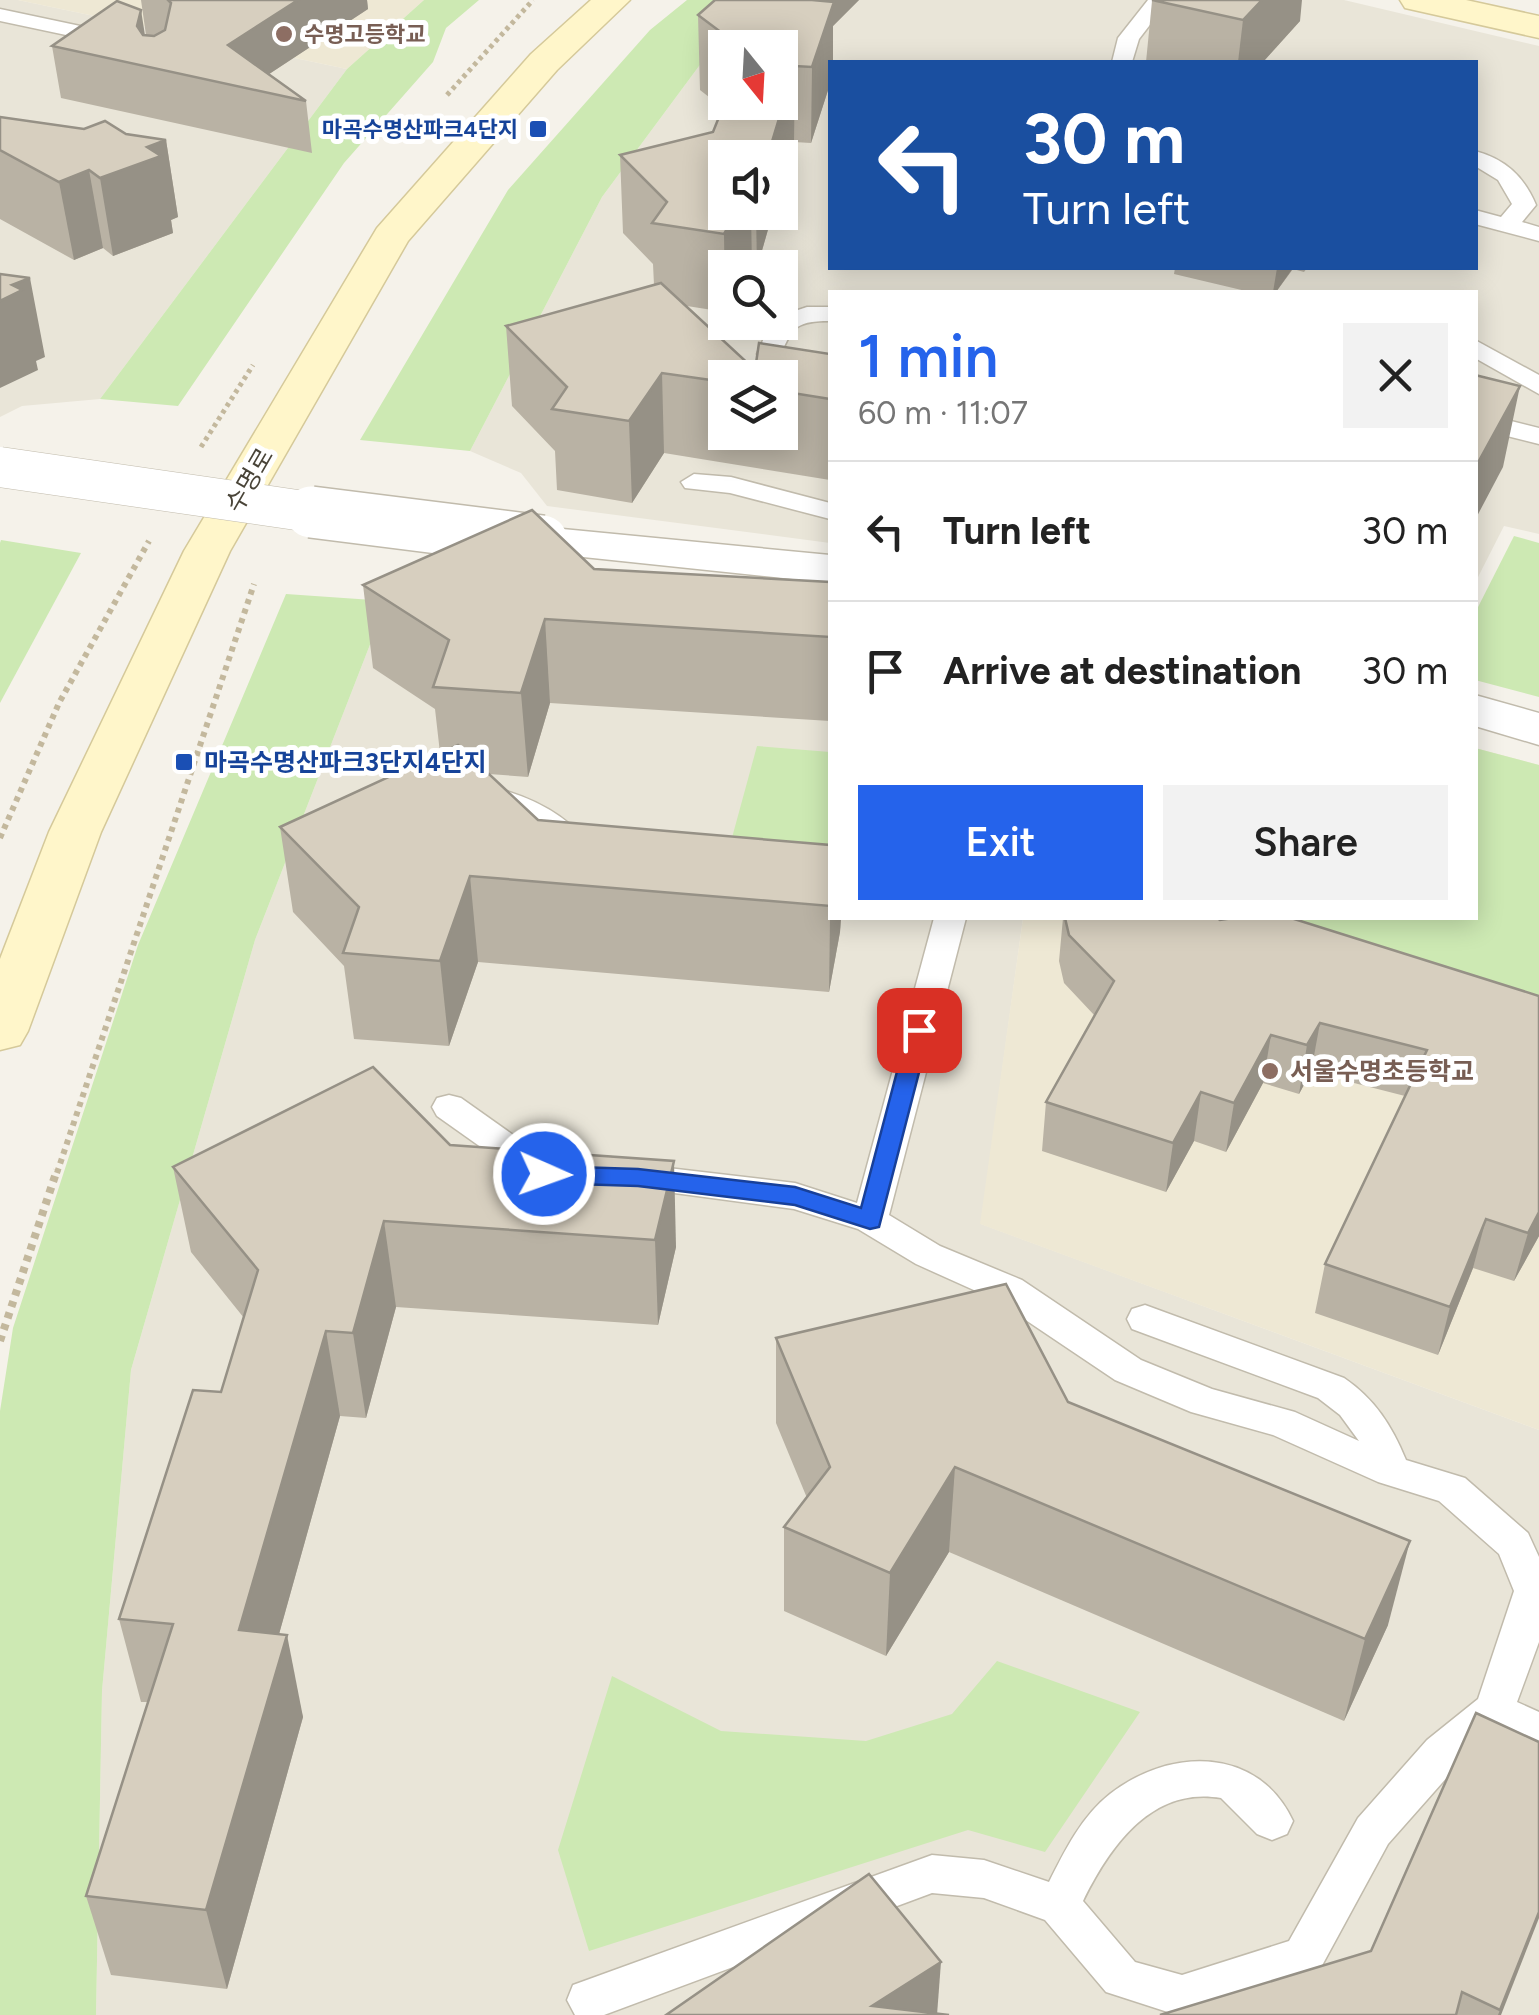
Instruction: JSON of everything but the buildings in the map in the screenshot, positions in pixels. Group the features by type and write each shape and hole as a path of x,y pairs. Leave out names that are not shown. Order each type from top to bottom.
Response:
{"main road":[{"name":"수명로","path":"0,1031 76,832 207,551 392,236 544,62 612,0"},
{"path":"1418,0 1539,27"}],"street":[{"path":"0,467 238,504 542,541 828,569"},
{"path":"1478,711 1539,729"}],"lane":[{"path":"1123,60 1129,38 1159,0"},
{"path":"0,15 148,50"},
{"path":"1478,159 1502,170 1518,187 1524,206 1507,225"},
{"path":"1478,217 1539,234"},
{"path":"769,354 770,335 783,322 828,314"},
{"path":"1478,349 1539,386"},
{"path":"1478,421 1539,436"},
{"path":"694,482 731,485 828,510"},
{"path":"488,796 519,802 554,824 581,854 618,865"},
{"path":"870,1220 949,920"},
{"path":"450,1107 544,1174 795,1196 870,1220 928,1255 1009,1290 1128,1370 1204,1402 1282,1423 1391,1472 1452,1490 1514,1544 1534,1590 1494,1710 1442,1753 1373,1831 1304,1957 1182,1996 1121,1978 1060,1904 984,1878 932,1874 589,2000"},
{"path":"1145,1320 1331,1388 1355,1402 1378,1434 1391,1472"},
{"path":"1494,1710 1539,1732"},
{"path":"1060,1904 1102,1829 1131,1799 1166,1783 1212,1775 1250,1791 1272,1821"}],"path":[{"path":"0,1341 258,572"}],"shaded area":[{"path":"0,0 18,0 347,69 100,399 22,406 0,417"},
{"name":"수명고등학교","path":"18,0 424,0 347,69"},
{"path":"772,0 1344,0 1539,46 1539,534 1504,526 1478,577 1478,290 828,290 828,543 547,506 521,473 470,451 602,197 705,58 708,55 708,120 798,120 798,30 737,30"},
{"path":"387,601 828,601 828,920 1023,920 981,1224 1539,1430 1539,2015 96,2015 102,1691 131,1370 255,940"},
{"name":"서울수명초등학교","path":"1478,749 1539,765 1539,1430 980,1224 1023,920 1478,920"}],"green space":[{"path":"424,0 479,0 446,28 433,62 344,163 178,406 100,399 347,69"},
{"path":"687,0 772,0 737,30 708,30 708,55 602,197 470,451 360,440 508,190 650,30"},
{"path":"1514,536 1539,543 1539,697 1478,681 1478,607"},
{"path":"1,540 81,553 0,703 0,543"},
{"path":"286,594 387,601 255,940 131,1370 102,1691 96,2015 0,2015 0,1411 13,1328 138,945"},
{"path":"757,746 828,752 828,864 727,856"},
{"path":"1478,749 1539,765 1539,996 1292,920 1478,920"},
{"path":"997,1661 1140,1712 1045,1852 968,1830 589,1951 558,1850 612,1676 721,1731 866,1741 952,1714"}],"place":[{"name":"수명고등학교","path":"284,34"},
{"name":"마곡수명산파크4단지","path":"538,129"},
{"name":"마곡수명산파크3단지4단지","path":"184,762"},
{"name":"서울수명초등학교","path":"1270,1071"}],"route":[{"path":"544,1174 638,1178 795,1196 870,1220 919,1030"}]}
